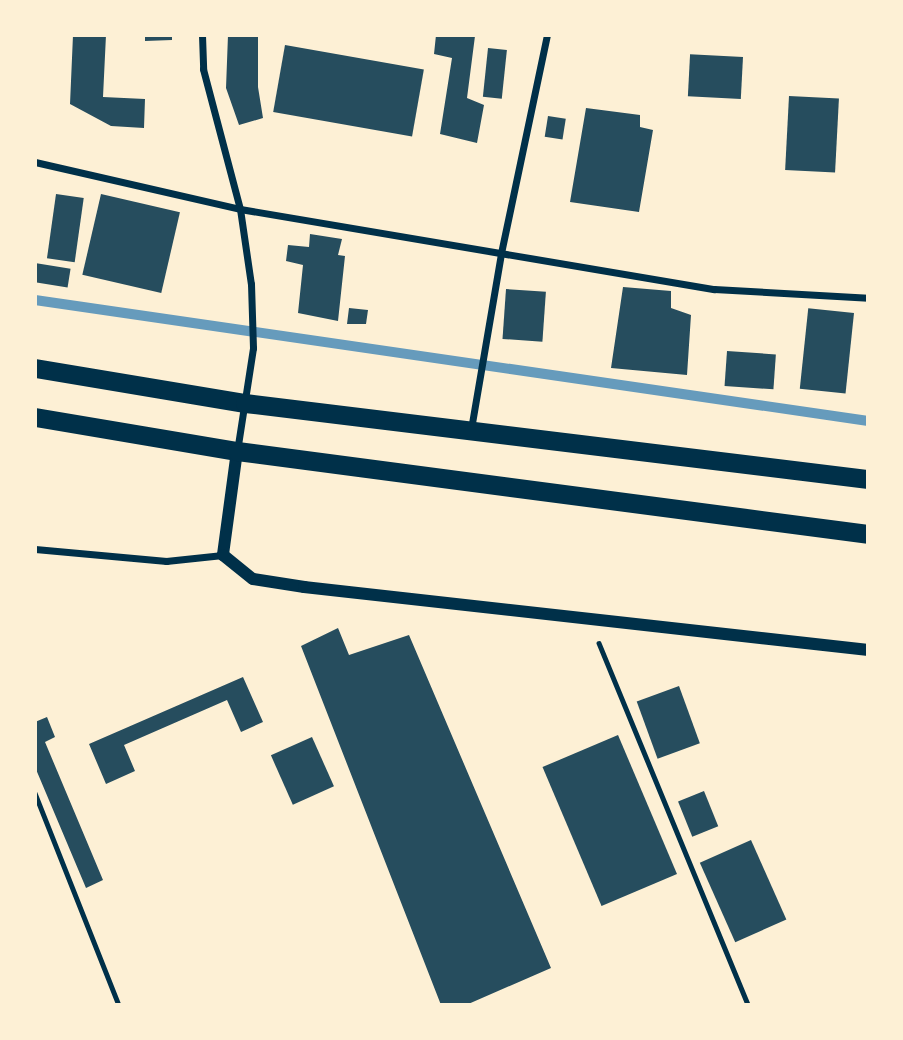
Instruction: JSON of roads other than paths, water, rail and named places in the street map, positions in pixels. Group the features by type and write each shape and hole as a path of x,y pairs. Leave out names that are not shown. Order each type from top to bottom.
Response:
{"highway":[{"path":"35,368 245,403 470,433 868,479"},
{"path":"35,417 237,451 868,534"}],"street":[{"path":"202,35 203,69 240,209 253,316 253,348 223,555"},
{"path":"470,433 501,253 547,35"},
{"path":"35,162 240,209 714,289 868,298"},
{"path":"35,549 166,561 223,555 253,579 270,583 868,650"}],"waterway":[{"path":"35,300 868,421"}]}
